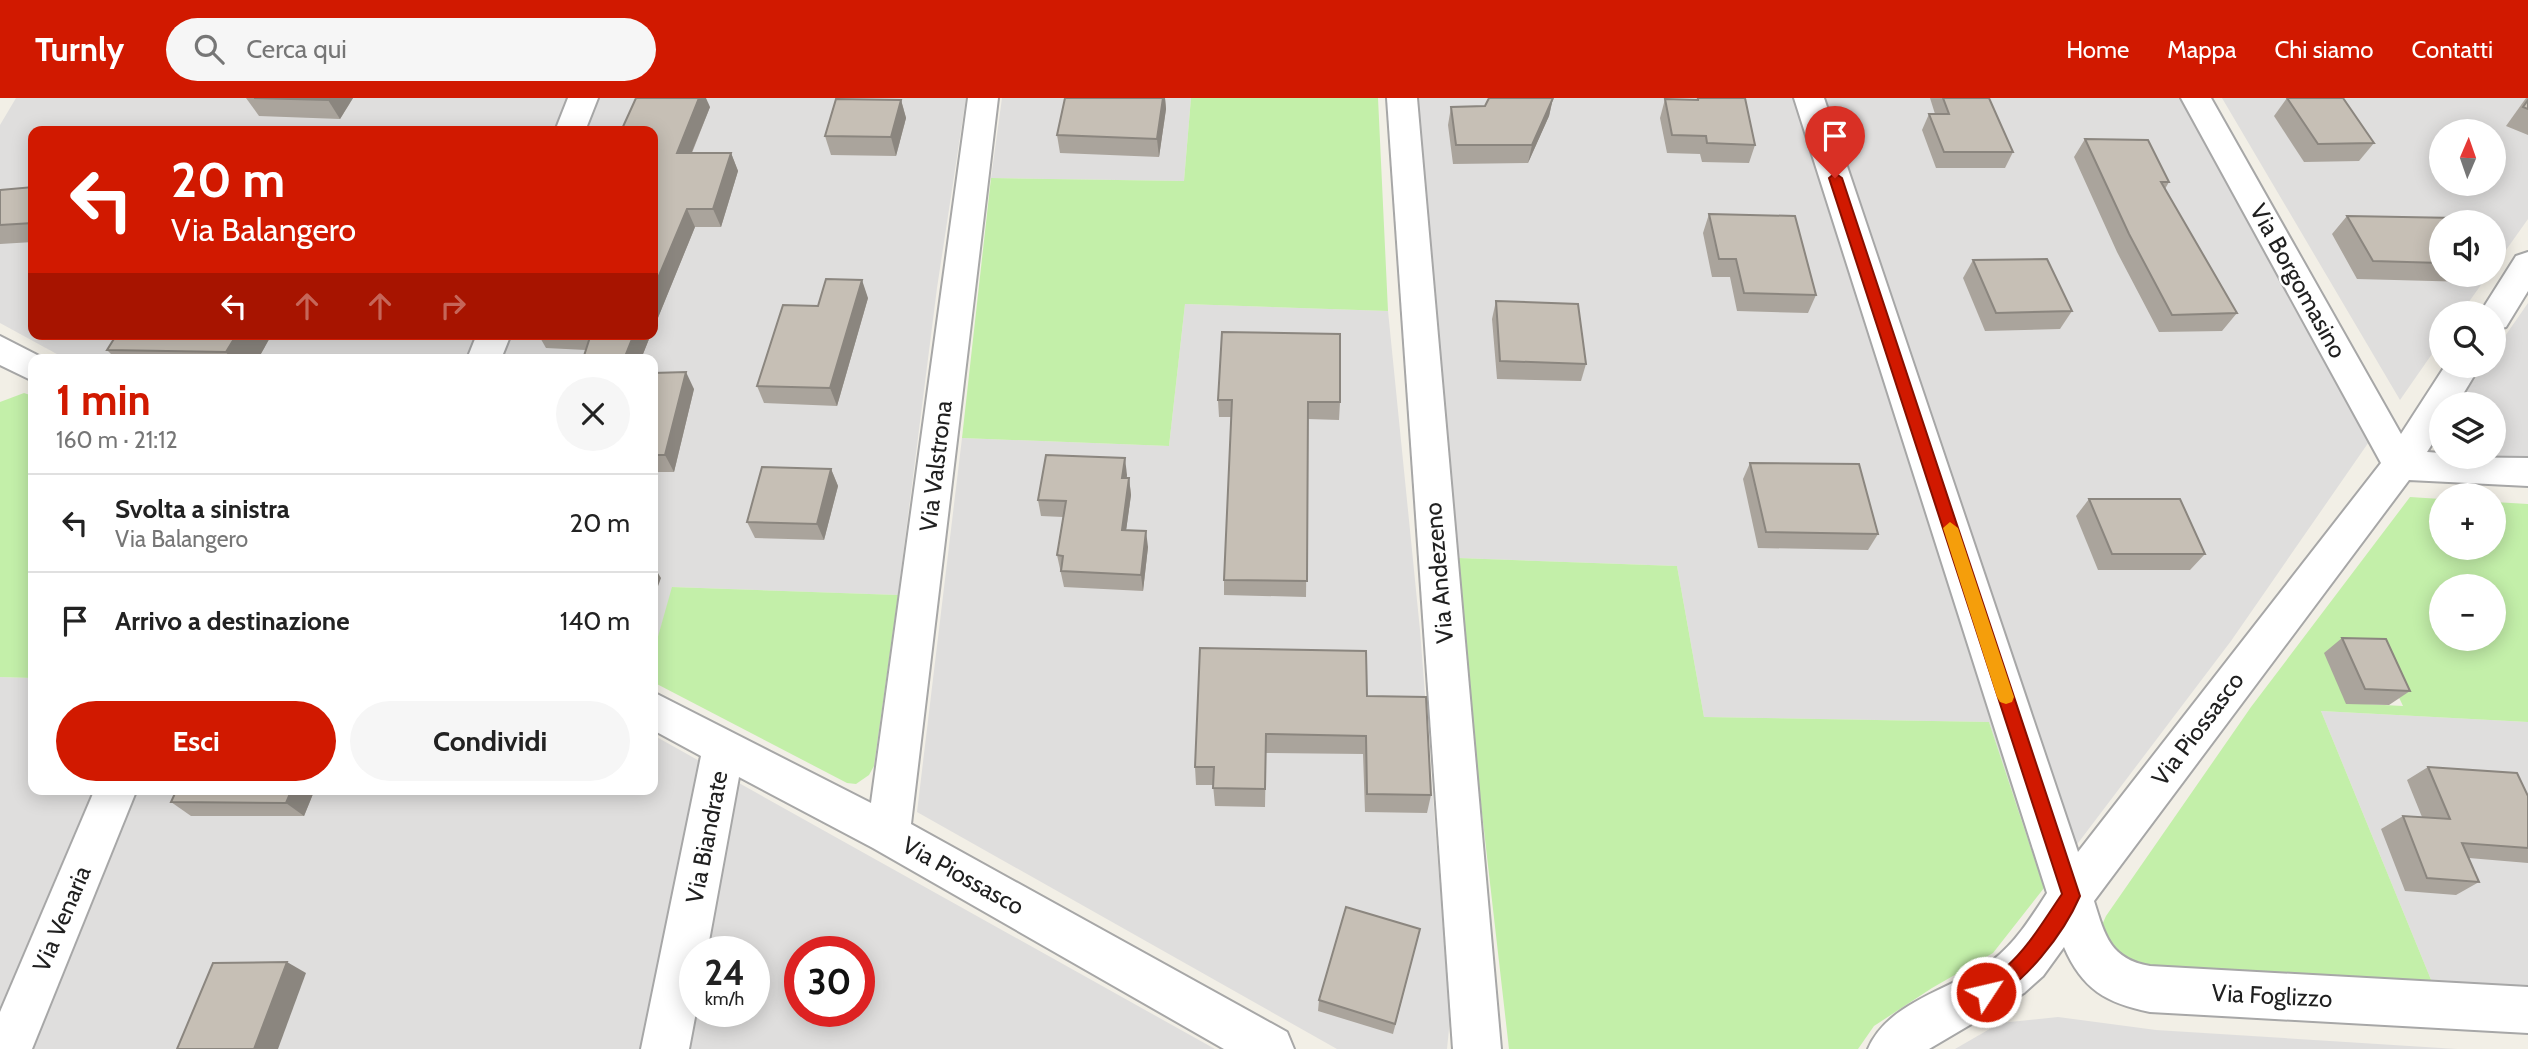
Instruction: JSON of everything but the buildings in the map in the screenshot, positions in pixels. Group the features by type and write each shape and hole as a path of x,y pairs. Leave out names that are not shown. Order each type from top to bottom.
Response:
{"street":[{"path":"572,126 583,98"},
{"name":"Via Valstrona","path":"888,834 983,98"},
{"name":"Via Andezeno","path":"1402,98 1477,1049"},
{"name":"Via Foglizzo","path":"1809,98 2086,945 2094,962 2119,982 2136,987 2528,1010"},
{"name":"Via Borgomasino","path":"2196,98 2400,465"},
{"path":"2505,301 2528,264"},
{"path":"0,349 28,365"},
{"name":"Via Piossasco","path":"1892,1049 1914,1031 2010,976 2032,954 2071,896 2400,465 2455,378"},
{"path":"2400,465 2528,472"},
{"name":"Via Piossasco","path":"658,713 888,834 1270,1049"},
{"name":"Via Biandrate","path":"665,1049 724,748"},
{"name":"Via Venaria","path":"8,1049 114,795"}],"shaded area":[{"path":"16,98 966,98 937,288 898,595 673,587 658,637 658,354 57,354 31,340 658,340 658,126 28,126 28,338 0,323 0,125"},
{"path":"1002,98 1191,98 1184,181 991,178"},
{"path":"1415,98 2183,98 2373,436 2231,641 2044,888 1989,722 1704,717 1677,566 1458,558 1441,405"},
{"path":"2222,98 2528,98 2528,219 2506,250 2506,210 2429,210 2429,287 2479,287 2470,301 2429,301 2429,358 2400,400"},
{"path":"2528,303 2528,463 2506,462 2506,392 2466,392 2475,378 2506,378 2506,335"},
{"path":"1185,304 1388,311 1420,630 1450,1019 1447,1049 1337,1049 917,812 962,438 1169,446"},
{"path":"0,677 28,678 28,795 658,795 658,738 1215,1049 0,1049"},
{"path":"2321,711 2528,722 2528,992 2434,987"},
{"path":"2058,1017 2156,1030 2457,1049 1955,1049 2000,1023"}],"green space":[{"path":"1191,98 1378,98 1388,311 1185,304 1169,446 962,438 991,178 1184,181"},
{"path":"24,393 28,394 28,678 0,677 0,402"},
{"path":"2410,497 2429,498 2429,560 2506,560 2506,503 2528,504 2528,722 2321,711 2434,987 2127,970 2097,936 2106,916 2251,707","holes":["2394,687 2403,706 2346,703"]},
{"path":"1458,558 1677,566 1704,717 1989,722 2044,888 1993,953 1874,1026 1858,1049 1509,1049 1478,778"},
{"path":"672,587 898,595 874,766 869,775 856,784 847,783 658,685 658,636"}],"slow traffic":[{"path":"1950,528 2006,697"}],"route":[{"path":"1835,178 2071,896 2022,966 1986,992"}]}
